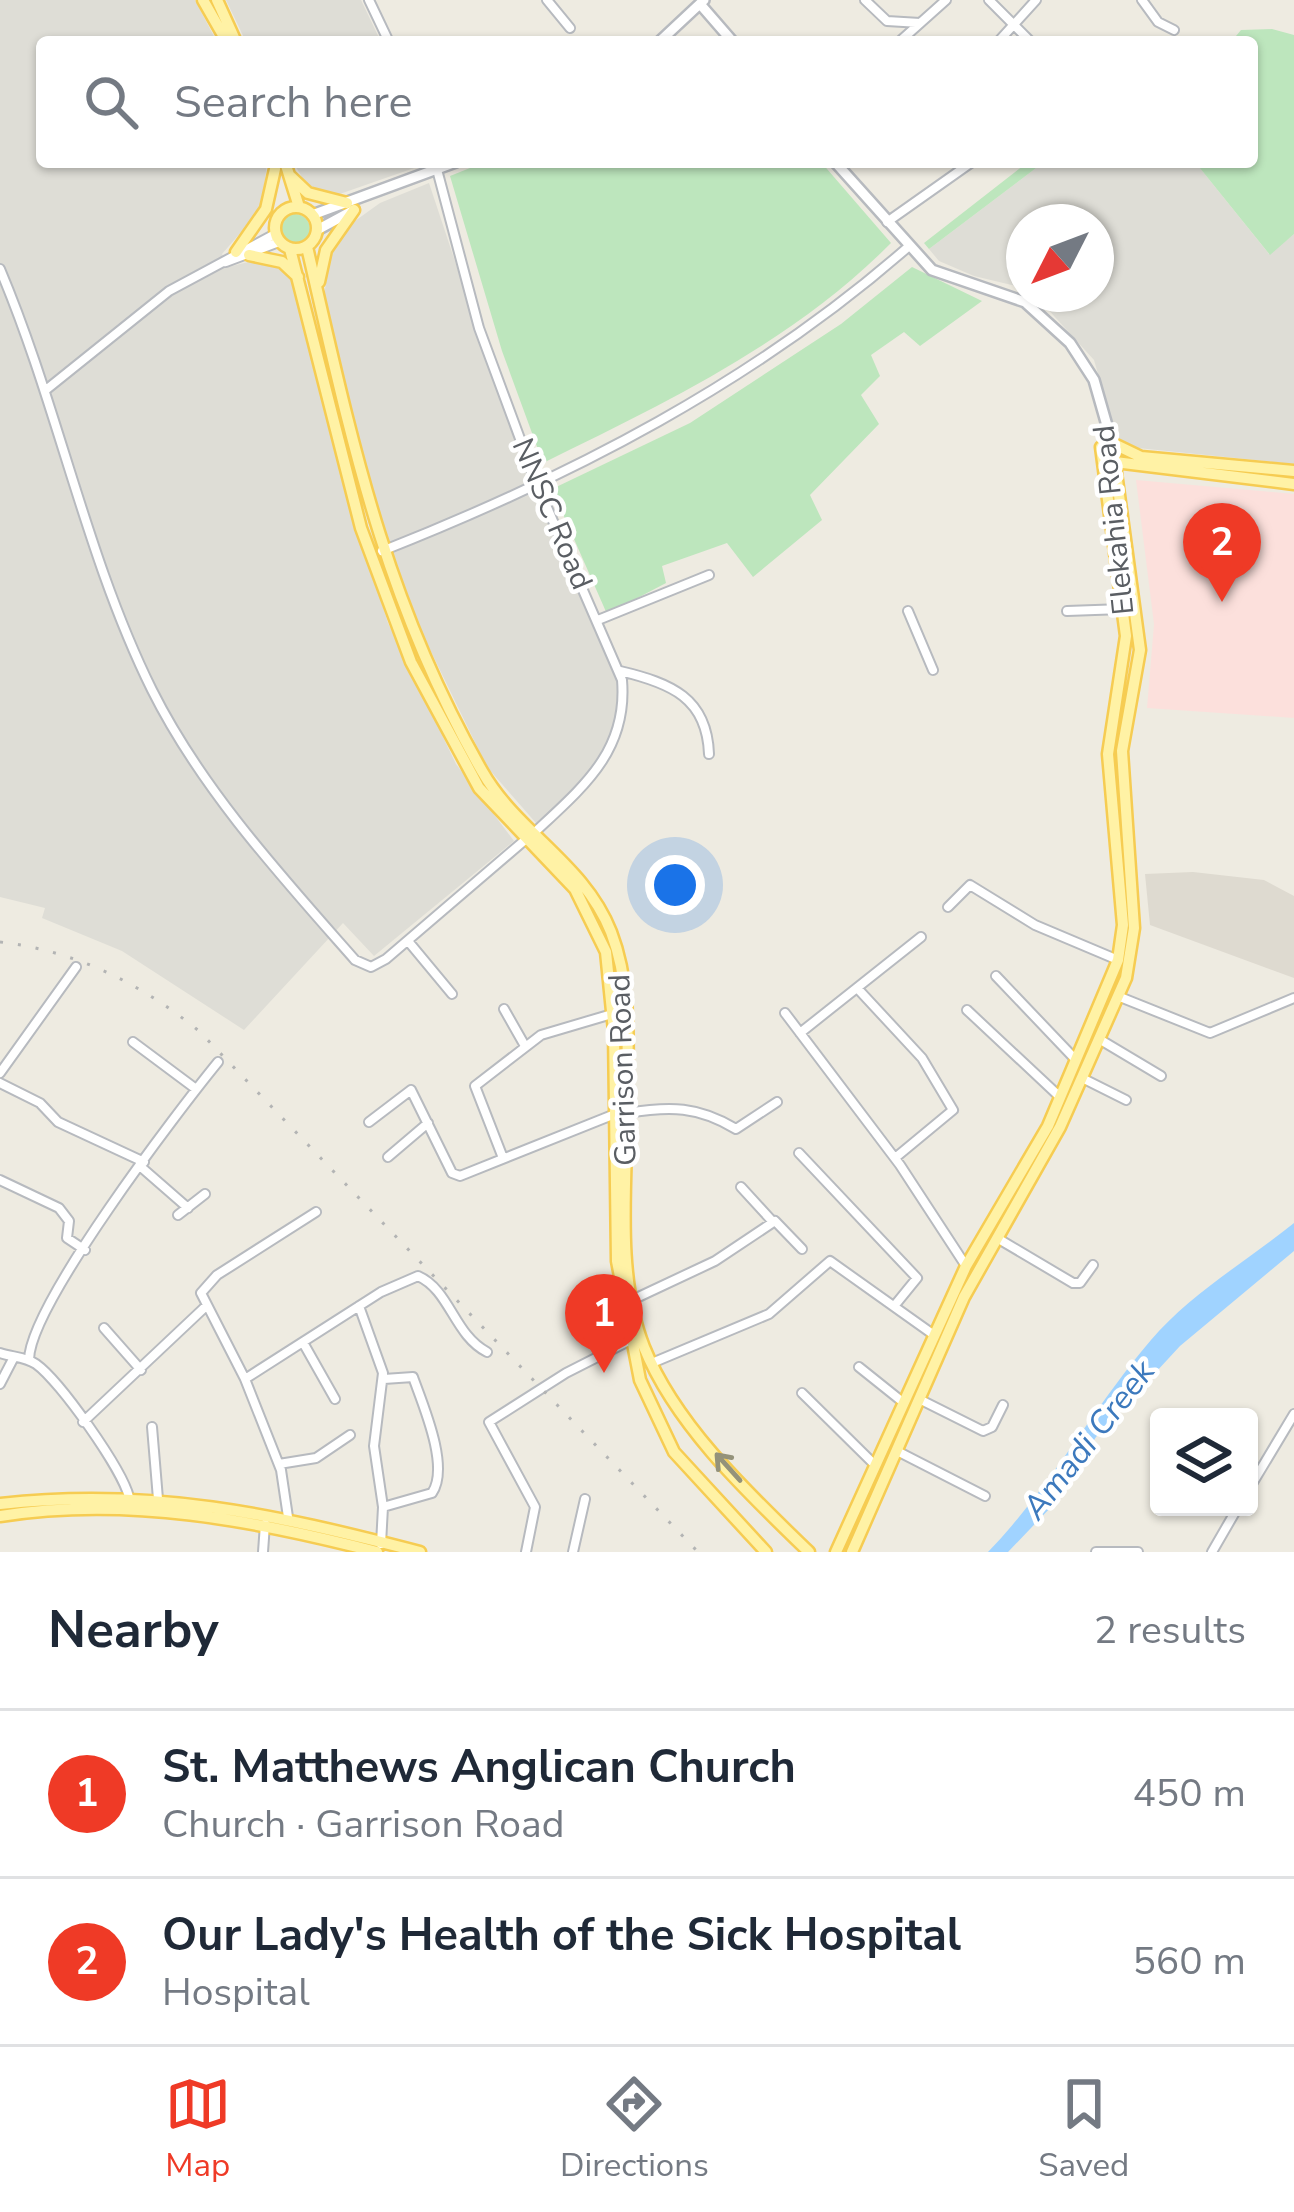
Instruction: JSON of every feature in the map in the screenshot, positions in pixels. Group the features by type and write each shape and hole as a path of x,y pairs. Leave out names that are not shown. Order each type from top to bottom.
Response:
{"main road":[{"path":"203,0 224,36"},
{"path":"217,0 233,36"},
{"path":"277,168 266,209 243,254 282,262 300,279"},
{"path":"279,168 292,208"},
{"path":"282,168 308,194 351,207 326,250 317,291"},
{"path":"290,176 292,208"},
{"path":"292,208 312,215 317,230 307,247 281,242 276,220 292,208"},
{"name":"Garrison Road","path":"281,242 300,279 362,528 393,618 461,760 563,874 593,918 606,952 632,1300 652,1363 692,1426 809,1552"},
{"name":"Garrison Road","path":"307,247 381,551 441,695 484,776 530,836 585,884 616,947 626,1006 616,1261 629,1341 665,1439 766,1552"},
{"path":"1107,445 1143,463 1294,484"},
{"name":"Elekahia Road","path":"852,1552 995,1237 1082,1078 1120,997 1134,928 1122,751 1140,650 1116,463 1107,445"},
{"name":"Elekahia Road","path":"836,1552 966,1265 1060,1097 1118,960 1123,925 1108,766 1124,668 1123,609 1105,478 1107,445"},
{"path":"1105,478 1116,463 1294,471"},
{"path":"1120,488 1143,463"},
{"path":"0,1504 158,1498 289,1517 379,1548"},
{"path":"0,1516 148,1510 265,1524 340,1547 420,1552"}],"street":[{"path":"369,0 386,36"},
{"path":"547,0 570,28"},
{"path":"865,0 887,21 920,23"},
{"path":"906,36 946,0"},
{"path":"989,0 1025,36"},
{"path":"1003,36 1036,0"},
{"path":"1142,0 1158,22 1174,30"},
{"path":"665,36 702,2 728,36"},
{"path":"317,230 351,207 432,168"},
{"name":"NNSC Road","path":"408,941 592,778 615,744 623,703 620,671 536,482 479,328 437,168"},
{"name":"Elekahia Road","path":"840,168 908,247 950,279 1035,310 1084,359 1102,410 1107,445"},
{"path":"887,222 964,168"},
{"path":"312,215 351,207"},
{"path":"47,389 124,322 218,264 281,242"},
{"path":"381,551 490,508 726,385 815,324 908,247"},
{"path":"0,268 47,389 130,640 153,693 195,761 356,960 377,965 408,941 452,994"},
{"path":"598,620 709,575"},
{"path":"1067,611 1123,609"},
{"path":"908,611 933,670"},
{"path":"620,671 656,683 698,707 706,722 709,754"},
{"path":"948,907 973,886 1035,925 1118,960"},
{"path":"800,1033 921,937"},
{"path":"0,1073 76,967"},
{"path":"996,976 1076,1060"},
{"path":"858,989 922,1058 953,1109 952,1116 895,1158"},
{"path":"1120,997 1198,1033 1210,1033 1294,998"},
{"path":"504,1009 525,1046"},
{"path":"967,1010 1060,1097"},
{"path":"502,1158 475,1088 541,1036 614,1013"},
{"path":"785,1013 895,1158 966,1265"},
{"path":"1100,1039 1161,1076"},
{"path":"133,1042 196,1089"},
{"path":"29,1360 32,1338 85,1250 218,1062"},
{"path":"1082,1078 1126,1100"},
{"path":"0,1083 40,1103 58,1122 143,1164 188,1208"},
{"path":"369,1122 409,1090 455,1176 621,1113 673,1105 690,1114 721,1118 736,1129 777,1102"},
{"path":"388,1157 428,1123"},
{"path":"799,1153 917,1278 895,1306"},
{"path":"0,1180 59,1208 69,1220 65,1236 85,1250"},
{"path":"741,1186 802,1249"},
{"path":"178,1215 205,1194"},
{"path":"289,1517 279,1465 245,1379 204,1307 205,1285 316,1212"},
{"path":"632,1300 715,1262 773,1222"},
{"path":"995,1237 1073,1283 1080,1283 1093,1265"},
{"path":"652,1363 769,1314 828,1261 934,1335"},
{"path":"245,1379 304,1346 359,1306 422,1276 455,1324 487,1352"},
{"path":"359,1306 384,1379 374,1446 383,1507 379,1548"},
{"path":"83,1422 204,1307"},
{"path":"104,1328 141,1370"},
{"path":"526,1552 536,1507 489,1422 566,1373 629,1341"},
{"path":"304,1346 335,1399"},
{"path":"0,1353 29,1360 46,1373 129,1497"},
{"path":"0,1384 14,1357"},
{"path":"859,1367 904,1403"},
{"path":"383,1507 432,1493 438,1484 433,1442 413,1377 384,1379"},
{"path":"802,1393 876,1466"},
{"path":"919,1400 983,1431 992,1426 1004,1406"},
{"path":"1258,1475 1294,1414"},
{"path":"152,1426 158,1498"},
{"path":"279,1465 319,1456 350,1435"},
{"path":"897,1451 985,1496"},
{"path":"572,1552 585,1499"},
{"path":"1212,1552 1233,1516"},
{"path":"262,1552 265,1524"},
{"path":"1096,1552 1138,1552"}],"shaded area":[{"path":"0,0 195,0 214,36 36,36 36,168 266,168 262,208 222,254 228,267 256,260 277,265 291,278 349,504 388,623 456,764 514,841 374,956 343,923 244,1030 122,951 42,918 45,908 0,897"},
{"path":"226,0 361,0 378,36 243,36"},
{"path":"297,168 414,168 334,196 306,184"},
{"path":"1036,168 1200,168 1269,254 1294,234 1294,464 1128,447 1117,439 1094,360 1050,312 1114,312 1114,204 1006,204 1006,284 939,261 929,249"},
{"path":"429,183 523,466 619,683 616,732 585,781 536,823 487,767 420,629 372,497 324,296 331,250 348,226 380,203"},
{"path":"1136,480 1294,494 1294,718 1147,708 1154,624"},
{"path":"1193,872 1264,880 1294,896 1294,978 1150,925 1145,874"}],"green space":[{"path":"1272,29 1294,35 1294,234 1270,255 1200,168 1258,168 1258,36 1236,36 1241,30"},
{"path":"470,168 826,168 891,243 813,311 771,340 682,393 543,463 502,351 450,176"},
{"path":"1020,168 1036,168 929,249 924,243"},
{"path":"295,214 310,229 295,244 280,229"},
{"path":"912,267 982,301 920,346 904,332 871,355 880,376 861,395 879,424 810,495 822,520 753,577 727,543 662,566 666,583 607,614 552,489 690,423 841,324"}],"water":[{"name":"Amadi Creek","path":"1294,1223 1294,1251 1180,1346 1096,1437 1053,1505 1008,1552 988,1552 1166,1323"}],"railway":[{"path":"0,942 55,953 106,972 154,998 199,1031 698,1552"}],"place":[{"name":"Our Lady's Health of the Sick Hospital","path":"1222,602"},
{"name":"St. Matthews Anglican Church","path":"604,1373"}]}
